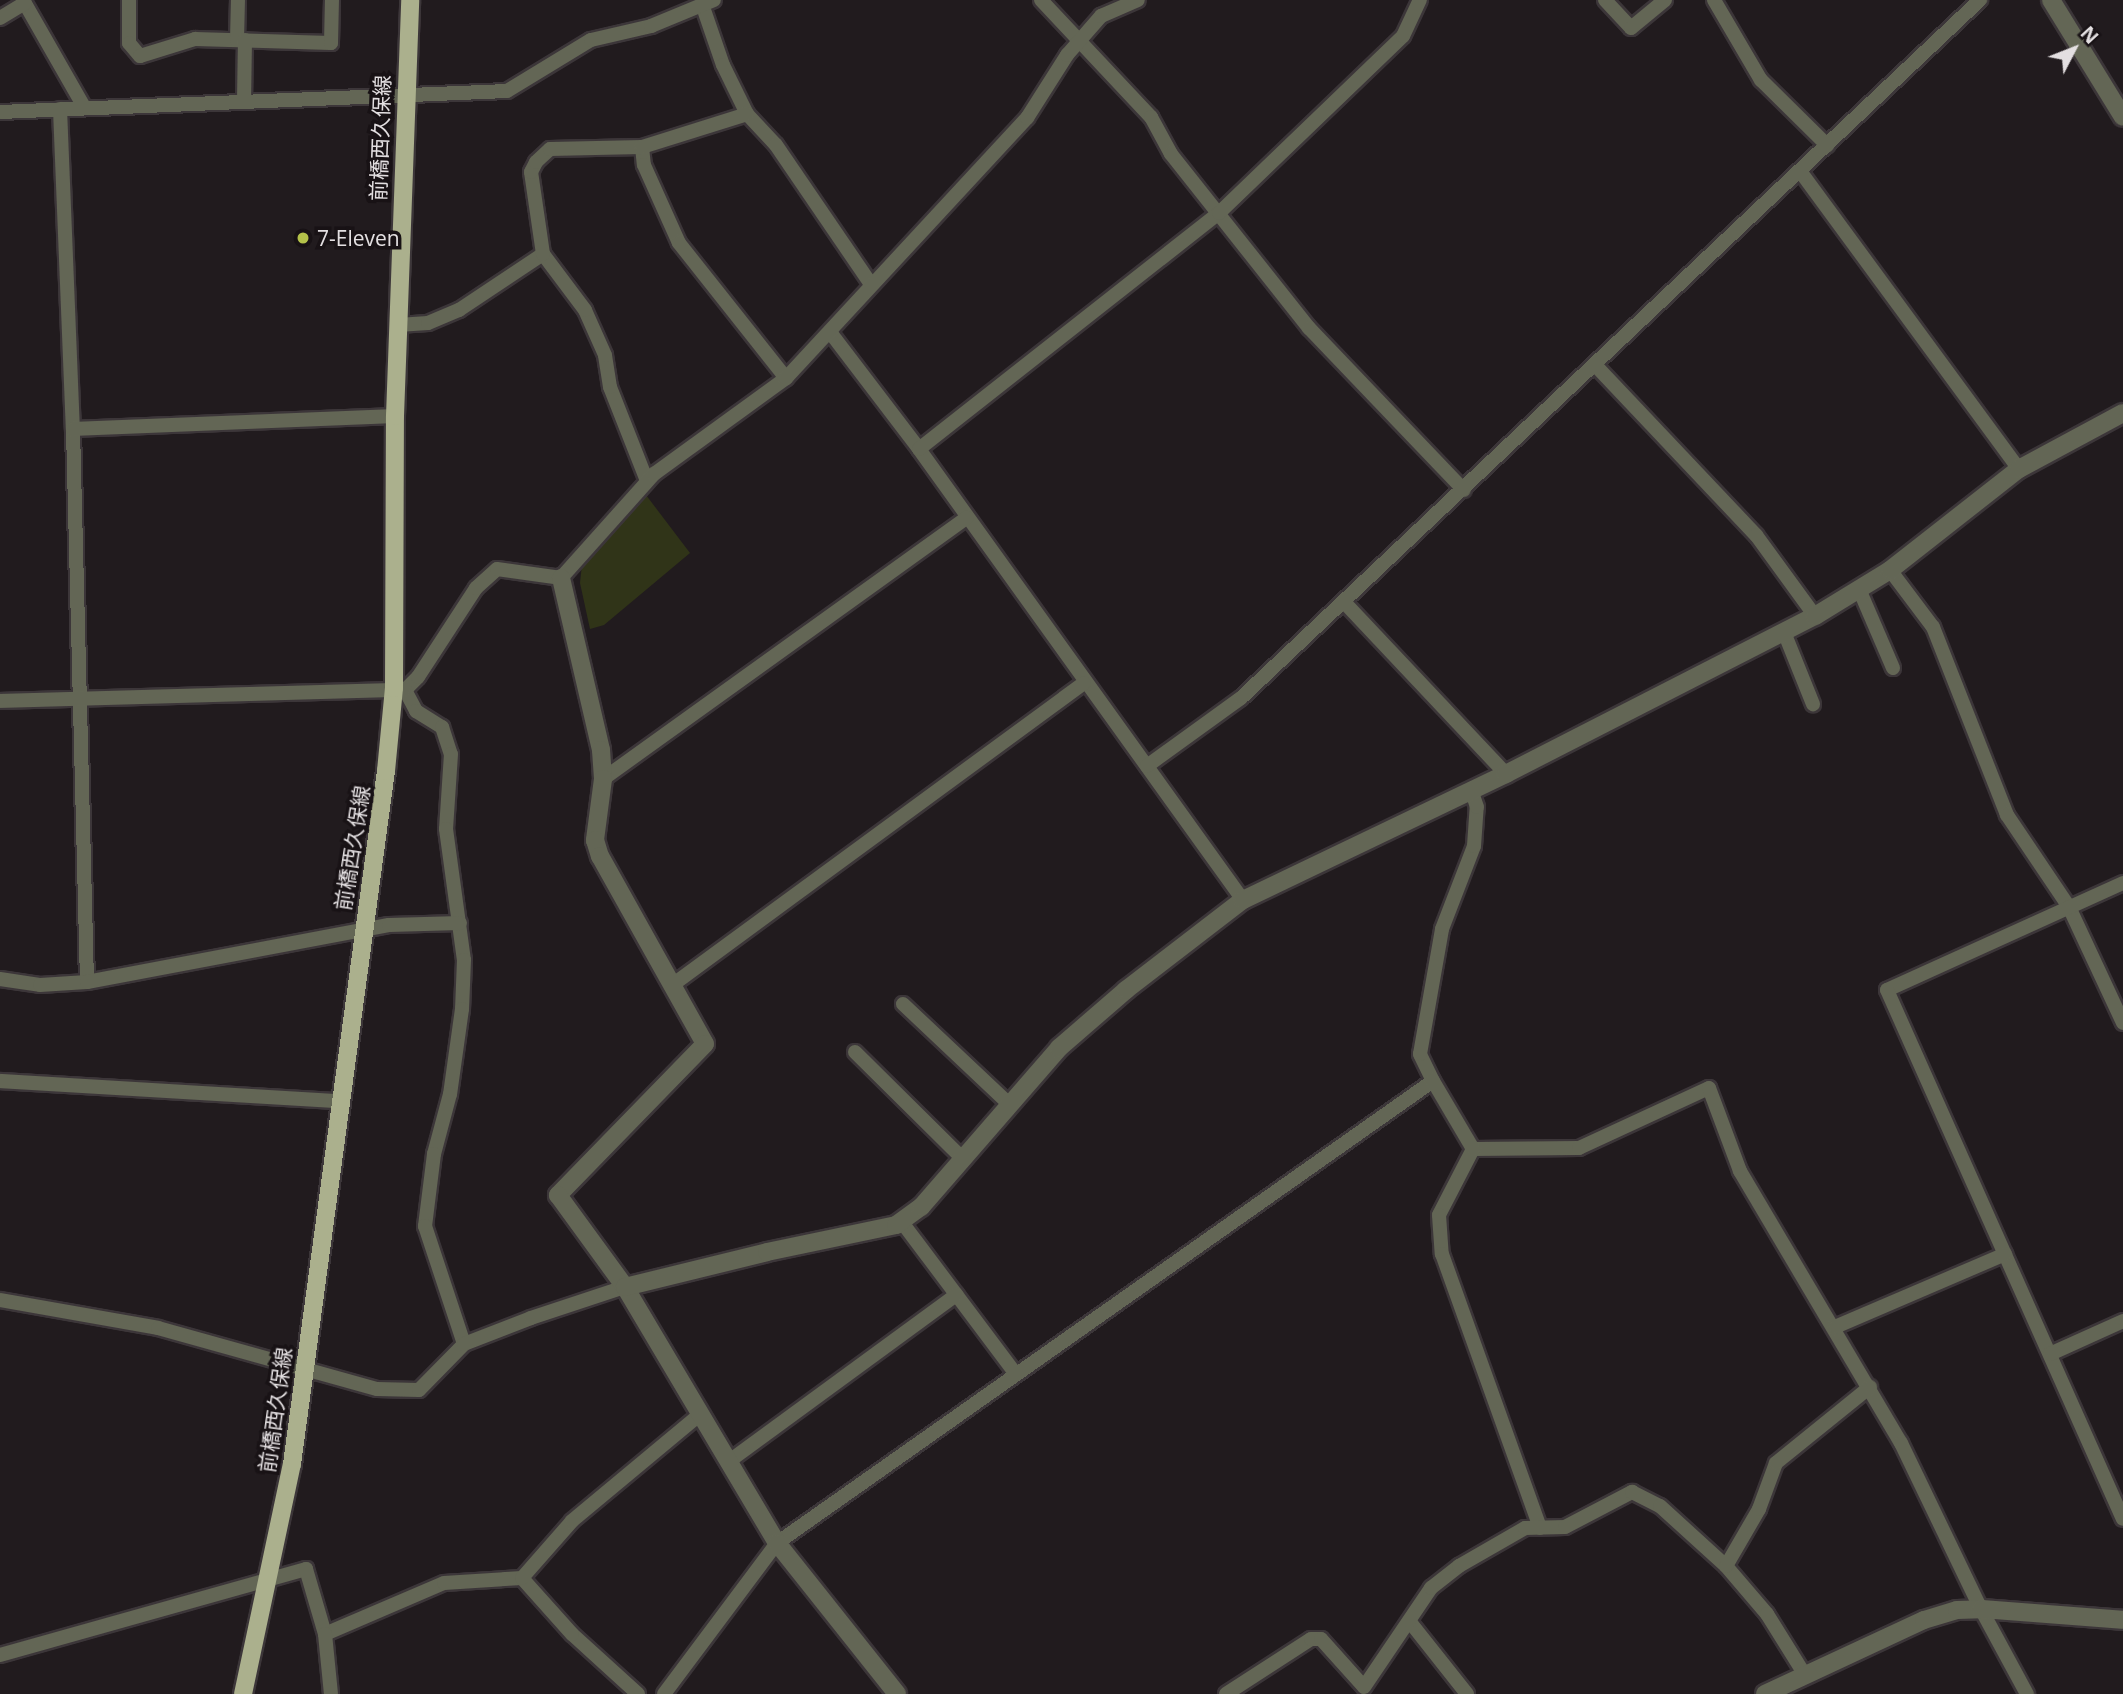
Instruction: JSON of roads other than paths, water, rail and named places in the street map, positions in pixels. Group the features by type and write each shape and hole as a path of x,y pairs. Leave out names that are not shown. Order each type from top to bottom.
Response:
{"main road":[{"name":"前橋西久保線","path":"243,1694 292,1464 363,930 399,689 394,416 404,96 410,0"}],"street":[{"path":"129,0 129,43 141,56 195,39 331,43 332,0"},
{"path":"238,0 244,102"},
{"path":"1041,0 1151,117 1171,154 1309,328 1464,490"},
{"path":"561,578 647,481 786,377 830,332 870,283 1027,118 1067,55 1101,16 1138,0"},
{"path":"919,449 1219,213 1403,36 1420,0"},
{"path":"1605,0 1631,28 1665,0"},
{"path":"1714,0 1761,80 1827,145"},
{"path":"1147,766 1241,698 1596,366 1980,0"},
{"path":"2051,0 2123,117"},
{"path":"0,18 24,2 85,107"},
{"path":"0,112 507,91 591,40 651,26 709,4 723,65 747,114 776,145 870,283"},
{"path":"60,109 73,429 87,982"},
{"path":"647,481 610,387 605,355 585,310 543,254 531,172 536,162 550,149 642,147 747,114"},
{"path":"642,147 644,165 679,243 786,377"},
{"path":"1800,170 2020,469"},
{"path":"398,325 428,323 459,310 543,254"},
{"path":"830,332 919,449 1084,683 1243,900"},
{"path":"1596,366 1756,535 1815,616"},
{"path":"0,1300 158,1328 377,1389 419,1390 464,1344 531,1318 625,1287 901,1222 920,1207 1059,1048 1126,990 1243,900 1506,774 1815,616 1890,570 2020,469 2123,413"},
{"path":"73,429 394,416"},
{"path":"603,779 967,517"},
{"path":"0,701 80,696 367,693 399,689 418,677 477,588 497,569 561,578"},
{"path":"1890,570 1933,627 2007,815 2069,907 2123,1023"},
{"path":"561,578 601,750 603,779 595,840 671,986 705,1044 558,1195 625,1287 777,1543 897,1694"},
{"path":"1859,589 1893,668"},
{"path":"1344,602 1506,774"},
{"path":"1784,632 1813,704"},
{"path":"671,986 1084,683"},
{"path":"399,689 416,710 442,727 451,754 446,830 464,960 461,1021 450,1094 434,1154 425,1226 464,1344"},
{"path":"1471,790 1477,807 1474,846 1442,929 1420,1054 1473,1149"},
{"path":"2123,883 1887,990 2123,1518"},
{"path":"0,979 40,985 87,982 389,925 460,923"},
{"path":"903,1003 1010,1105"},
{"path":"855,1052 963,1158"},
{"path":"0,1081 340,1101"},
{"path":"664,1694 777,1543 1433,1081"},
{"path":"1473,1149 1579,1148 1709,1088 1740,1171 1835,1327 1901,1443 1981,1609 2027,1694"},
{"path":"1473,1149 1439,1215 1442,1254 1540,1528"},
{"path":"901,1222 1016,1374"},
{"path":"1835,1327 2005,1254"},
{"path":"728,1462 956,1296"},
{"path":"2050,1354 2123,1321"},
{"path":"1726,1566 1759,1509 1776,1464 1870,1387"},
{"path":"325,1634 444,1583 522,1577 572,1521 699,1415"},
{"path":"1226,1694 1311,1639 1321,1639 1365,1690 1431,1588 1459,1566 1525,1528 1565,1527 1632,1492 1660,1506 1726,1566 1767,1614 1805,1675"},
{"path":"0,1655 268,1577 306,1569 325,1634 331,1694"},
{"path":"522,1577 572,1634 638,1694"},
{"path":"1765,1694 1924,1620 1957,1610 1981,1609 2123,1620"},
{"path":"1409,1622 1467,1694"}],"place":[{"name":"7-Eleven","path":"303,238"}]}
